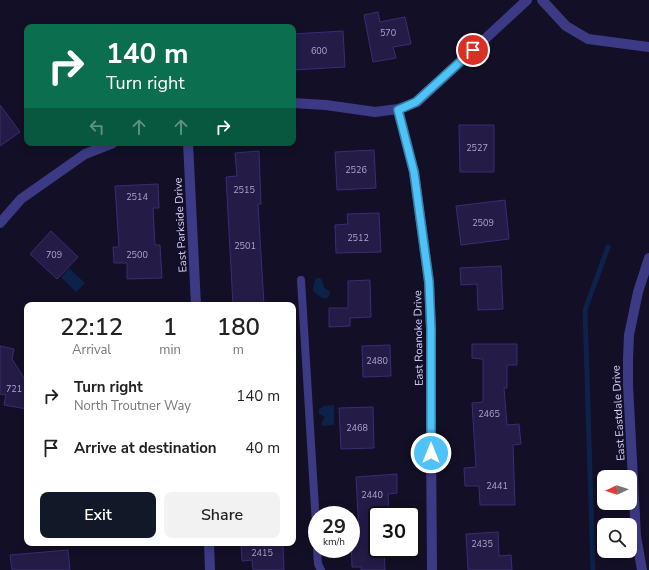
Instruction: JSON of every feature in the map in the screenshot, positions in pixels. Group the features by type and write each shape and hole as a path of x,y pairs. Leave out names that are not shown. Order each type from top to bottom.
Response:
{"street":[{"path":"296,103 326,104 375,112 398,110 416,102 527,0"},
{"path":"542,0 566,26 588,39 649,48"},
{"name":"East Roanoke Drive","path":"398,110 414,172 429,282 431,329 432,570"},
{"path":"0,223 22,199 34,190 85,154 105,146"},
{"name":"East Parkside Drive","path":"188,146 196,302"},
{"name":"East Eastdale Drive","path":"642,570 636,536 628,359 629,335 638,292 649,258"},
{"path":"209,546 210,570"}],"lane":[{"path":"301,280 315,506"},
{"path":"318,558 318,564 321,570"}],"water":[{"path":"69,268 85,283 76,292 61,277"},
{"path":"316,278 320,278 322,280 324,287 330,292 327,298 321,297 313,290"},
{"path":"334,405 334,425 323,426 321,424 325,417 319,414 319,409 324,406"}],"building":[{"path":"378,12 380,22 405,17 411,44 393,47 396,58 373,62 364,15"},
{"path":"343,31 345,67 296,70 296,34"},
{"path":"0,105 20,132 0,146"},
{"path":"459,125 494,125 494,172 460,172"},
{"path":"374,150 376,188 337,190 335,152"},
{"path":"259,151 261,204 258,204 264,302 233,302 226,177 237,176 235,153"},
{"path":"158,184 159,208 153,208 155,245 160,245 162,278 127,279 127,263 114,263 113,247 119,247 115,186"},
{"path":"505,200 509,239 461,245 456,206"},
{"path":"379,213 381,252 336,253 335,225 348,224 347,214"},
{"path":"51,231 78,257 57,279 30,254"},
{"path":"501,266 503,309 478,310 477,284 461,285 460,268"},
{"path":"370,280 371,317 350,318 350,326 329,327 329,308 348,308 348,281"},
{"path":"472,344 517,344 517,365 507,365 507,388 504,388 507,425 519,424 521,444 513,445 515,505 480,505 479,486 465,486 464,468 476,467 472,403 483,402 483,359 472,358"},
{"path":"390,345 391,376 363,377 362,346"},
{"path":"0,346 14,349 12,359 24,378 24,408 4,405 6,395 0,394"},
{"path":"373,407 374,448 341,449 339,408"},
{"path":"397,474 397,493 388,494 389,506 368,506 368,558 384,558 385,570 361,570 361,567 352,567 352,558 360,558 360,506 358,506 356,477"},
{"path":"498,532 499,556 511,555 512,570 468,570 466,534"},
{"path":"241,546 283,546 284,570 253,570 252,560 242,561"},
{"path":"68,550 70,570 12,570 10,555"}],"waterway":[{"path":"593,570 585,310 608,247"}],"route":[{"path":"431,453 431,329 429,282 414,172 398,110 416,102 473,50"}]}
